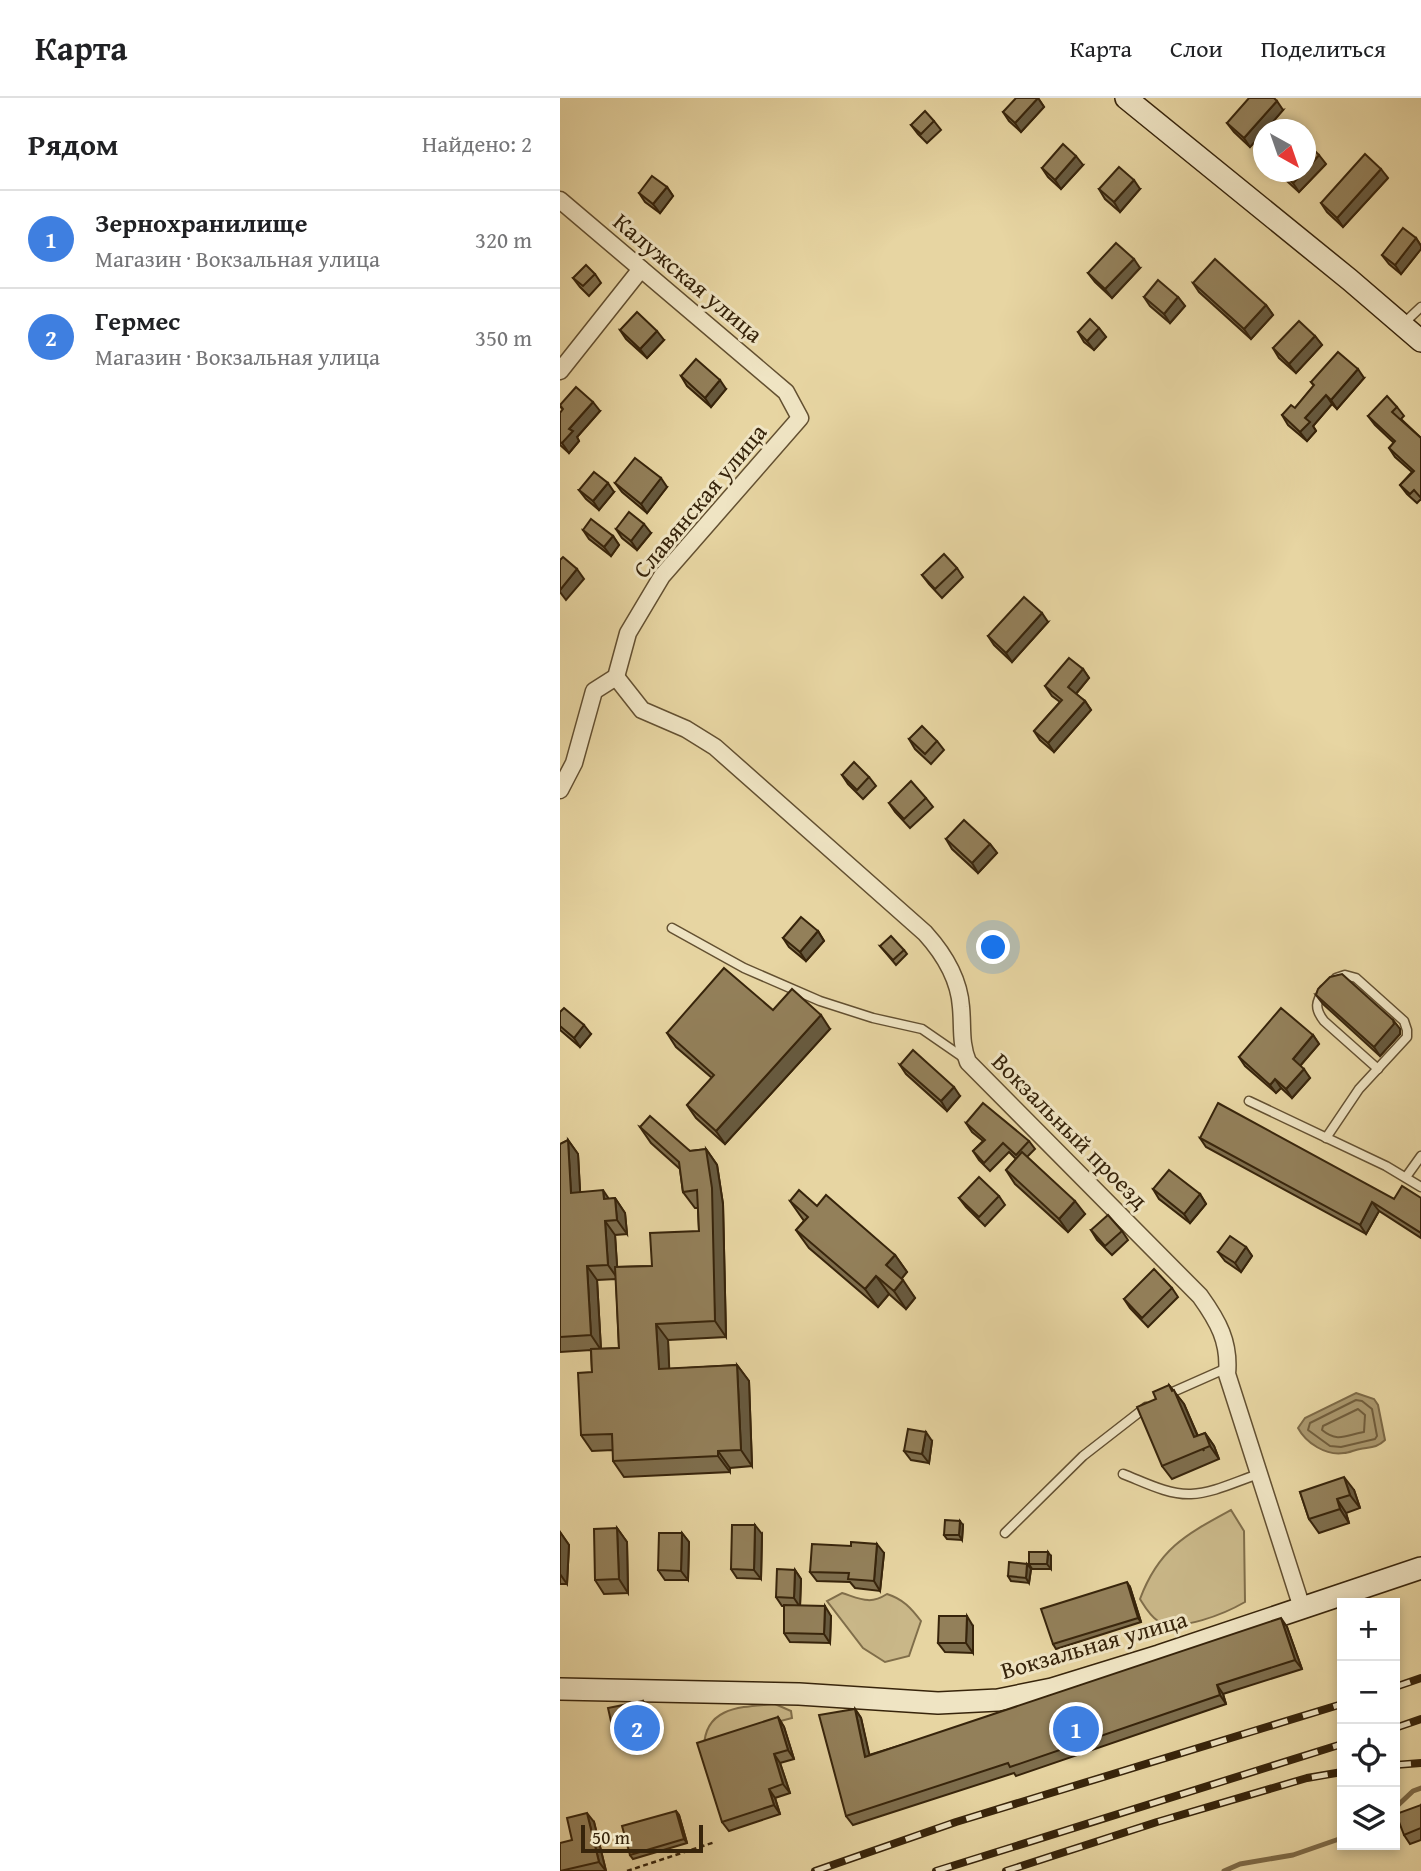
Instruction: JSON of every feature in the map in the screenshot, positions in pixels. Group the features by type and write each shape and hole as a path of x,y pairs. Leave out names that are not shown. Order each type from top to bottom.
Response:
{"main road":[{"path":"1126,98 1421,341"},
{"name":"Вокзальная улица","path":"560,1689 799,1694 938,1703 998,1700 1052,1689 1421,1568"}],"street":[{"name":"Калужская улица","path":"560,200 786,392"},
{"path":"560,371 641,269"},
{"name":"Славянская улица","path":"616,677 628,633 662,576 800,418 786,392"},
{"path":"560,790 574,763 594,691 616,677"},
{"name":"Вокзальный проезд","path":"616,677 642,710 686,729 715,747 925,933 944,956 955,979 961,1002 961,1042 968,1062 1200,1296 1213,1314 1226,1341 1227,1374 1302,1608"}],"lane":[{"path":"1403,324 1421,307"},
{"path":"672,929 744,968 820,1001 873,1018 922,1029 968,1062"},
{"path":"1326,1138 1359,1089 1378,1069 1407,1037 1404,1021 1356,978 1345,975 1335,978 1316,1000 1316,1011 1378,1069"},
{"path":"1249,1101 1406,1177 1421,1187"},
{"path":"1406,1177 1421,1156"},
{"path":"1005,1533 1083,1456 1136,1414 1168,1394 1227,1368"},
{"path":"1123,1474 1172,1492 1190,1494 1209,1491 1259,1474"}],"path":[{"path":"627,1871 715,1842"}],"shaded area":[{"path":"1231,1510 1244,1531 1245,1602 1215,1616 1190,1623 1178,1625 1158,1621 1140,1599 1156,1567 1176,1544"},
{"path":"842,1593 870,1600 887,1594 898,1598 910,1608 921,1621 909,1656 885,1662 863,1648 827,1601"},
{"path":"775,1704 791,1711 792,1718 743,1731 704,1747 706,1734 718,1716 738,1708"}],"water":[{"path":"1356,1393 1374,1399 1378,1405 1385,1440 1382,1443 1337,1453 1317,1447 1302,1434 1298,1428 1305,1418"}],"building":[{"path":"1016,98 1038,98 1015,123 1003,112"},
{"path":"1249,98 1274,98 1277,101 1261,119 1253,119 1253,128 1244,138 1227,123"},
{"path":"925,111 934,121 921,134 911,125"},
{"path":"1063,144 1076,156 1055,180 1042,168"},
{"path":"1365,154 1381,169 1337,218 1321,203"},
{"path":"1119,167 1134,180 1114,202 1099,189"},
{"path":"652,176 667,187 653,204 639,193"},
{"path":"1403,228 1416,238 1395,265 1382,255"},
{"path":"1116,243 1134,259 1105,289 1088,273"},
{"path":"1215,259 1266,305 1244,329 1193,283"},
{"path":"586,265 595,274 583,286 573,278"},
{"path":"1158,280 1178,297 1164,314 1144,297"},
{"path":"637,312 657,331 640,349 620,330"},
{"path":"1090,319 1099,328 1087,341 1078,332"},
{"path":"1299,321 1315,336 1289,364 1273,348"},
{"path":"1338,352 1358,369 1331,400 1326,395 1305,418 1310,422 1300,432 1282,415 1291,405 1295,408 1314,385 1311,382"},
{"path":"696,359 720,380 705,398 681,376"},
{"path":"576,387 593,402 569,429 573,431 562,443 560,413 563,409 560,405"},
{"path":"1387,396 1397,407 1392,412 1421,438 1421,498 1414,490 1410,494 1400,485 1414,471 1389,448 1395,441 1368,416"},
{"path":"635,458 661,478 641,504 615,483"},
{"path":"594,472 608,483 593,501 579,490"},
{"path":"629,512 644,524 631,541 616,529"},
{"path":"591,519 613,536 604,547 583,530"},
{"path":"944,554 957,568 935,589 922,575"},
{"path":"563,557 577,569 560,590 560,560"},
{"path":"1024,597 1042,613 1006,653 988,636"},
{"path":"1069,658 1083,669 1068,687 1085,701 1048,743 1034,731 1062,700 1045,686"},
{"path":"922,726 937,741 925,754 909,739"},
{"path":"854,762 869,777 857,790 842,775"},
{"path":"911,781 926,798 904,819 889,803"},
{"path":"964,820 990,844 972,863 946,839"},
{"path":"801,917 818,931 800,952 783,938"},
{"path":"891,936 904,950 893,960 880,946"},
{"path":"724,968 773,1010 792,989 821,1015 716,1131 687,1105 714,1075 667,1033"},
{"path":"1342,974 1393,1020 1394,1024 1374,1047 1316,995 1318,989 1330,977"},
{"path":"564,1008 584,1025 574,1038 560,1026 560,1012"},
{"path":"1281,1008 1313,1035 1293,1059 1304,1069 1286,1089 1275,1079 1270,1085 1239,1057"},
{"path":"913,1050 954,1087 941,1101 900,1065"},
{"path":"983,1103 1029,1141 1016,1155 1003,1143 984,1163 973,1151 985,1140 966,1123"},
{"path":"1218,1103 1394,1199 1402,1186 1421,1198 1421,1233 1372,1202 1360,1225 1200,1138"},
{"path":"650,1116 690,1151 706,1149 712,1188 715,1321 656,1324 659,1369 737,1365 741,1450 718,1451 718,1456 613,1461 612,1434 581,1435 578,1373 592,1372 591,1349 619,1348 615,1267 652,1266 650,1233 699,1231 697,1190 683,1192 679,1162 640,1127"},
{"path":"568,1140 571,1193 603,1190 604,1199 615,1198 617,1220 605,1221 608,1265 587,1266 591,1335 560,1337 560,1144"},
{"path":"1022,1152 1075,1201 1059,1219 1006,1170"},
{"path":"1169,1170 1200,1194 1184,1214 1153,1189"},
{"path":"979,1177 999,1196 979,1217 959,1198"},
{"path":"799,1190 817,1206 826,1195 895,1255 886,1265 903,1280 894,1291 876,1276 865,1289 796,1230 808,1217 790,1201"},
{"path":"1108,1215 1122,1231 1105,1246 1091,1230"},
{"path":"1230,1236 1246,1247 1235,1263 1218,1252"},
{"path":"1154,1269 1172,1288 1142,1318 1124,1299"},
{"path":"1169,1385 1172,1391 1174,1390 1194,1437 1205,1433 1210,1446 1162,1466 1137,1407 1156,1399 1153,1392"},
{"path":"908,1429 926,1432 922,1454 904,1451"},
{"path":"1344,1477 1350,1495 1337,1499 1340,1509 1309,1519 1300,1492"},
{"path":"945,1520 960,1521 959,1535 944,1535"},
{"path":"732,1525 755,1525 754,1570 731,1569"},
{"path":"617,1528 619,1579 595,1580 594,1529"},
{"path":"659,1533 682,1533 681,1571 658,1570"},
{"path":"851,1542 877,1544 874,1581 848,1579 849,1573 810,1572 812,1544 851,1546"},
{"path":"1029,1552 1048,1552 1047,1564 1029,1564"},
{"path":"1009,1562 1027,1564 1026,1578 1008,1576"},
{"path":"777,1569 795,1570 794,1598 776,1597"},
{"path":"1127,1582 1138,1618 1053,1644 1041,1609"},
{"path":"784,1605 825,1606 824,1634 784,1633"},
{"path":"939,1616 967,1616 966,1643 938,1643"},
{"path":"1281,1618 1295,1660 1217,1685 1220,1695 1010,1767 1008,1763 846,1816 819,1715 855,1709 865,1757"},
{"path":"643,1701 649,1731 615,1739 608,1708"},
{"path":"778,1717 788,1750 774,1754 783,1784 769,1789 774,1805 722,1822 697,1743"},
{"path":"1421,1805 1421,1828 1404,1835 1400,1813"},
{"path":"676,1811 684,1839 630,1855 622,1826"},
{"path":"587,1813 599,1862 560,1871 560,1843 572,1840 567,1818"}],"waterway":[{"path":"1400,1803 1413,1791 1421,1788"},
{"path":"1224,1871 1240,1864 1293,1855 1337,1840"}],"railway":[{"path":"1400,1685 1421,1678"},
{"path":"815,1871 956,1822 1337,1706"},
{"path":"1400,1726 1421,1719"},
{"path":"936,1871 1337,1746"},
{"path":"1400,1765 1421,1763"},
{"path":"1006,1871 1157,1822 1307,1778 1337,1773"}],"place":[{"name":"Гермес","path":"637,1728"},
{"name":"Зернохранилище","path":"1076,1729"}]}
